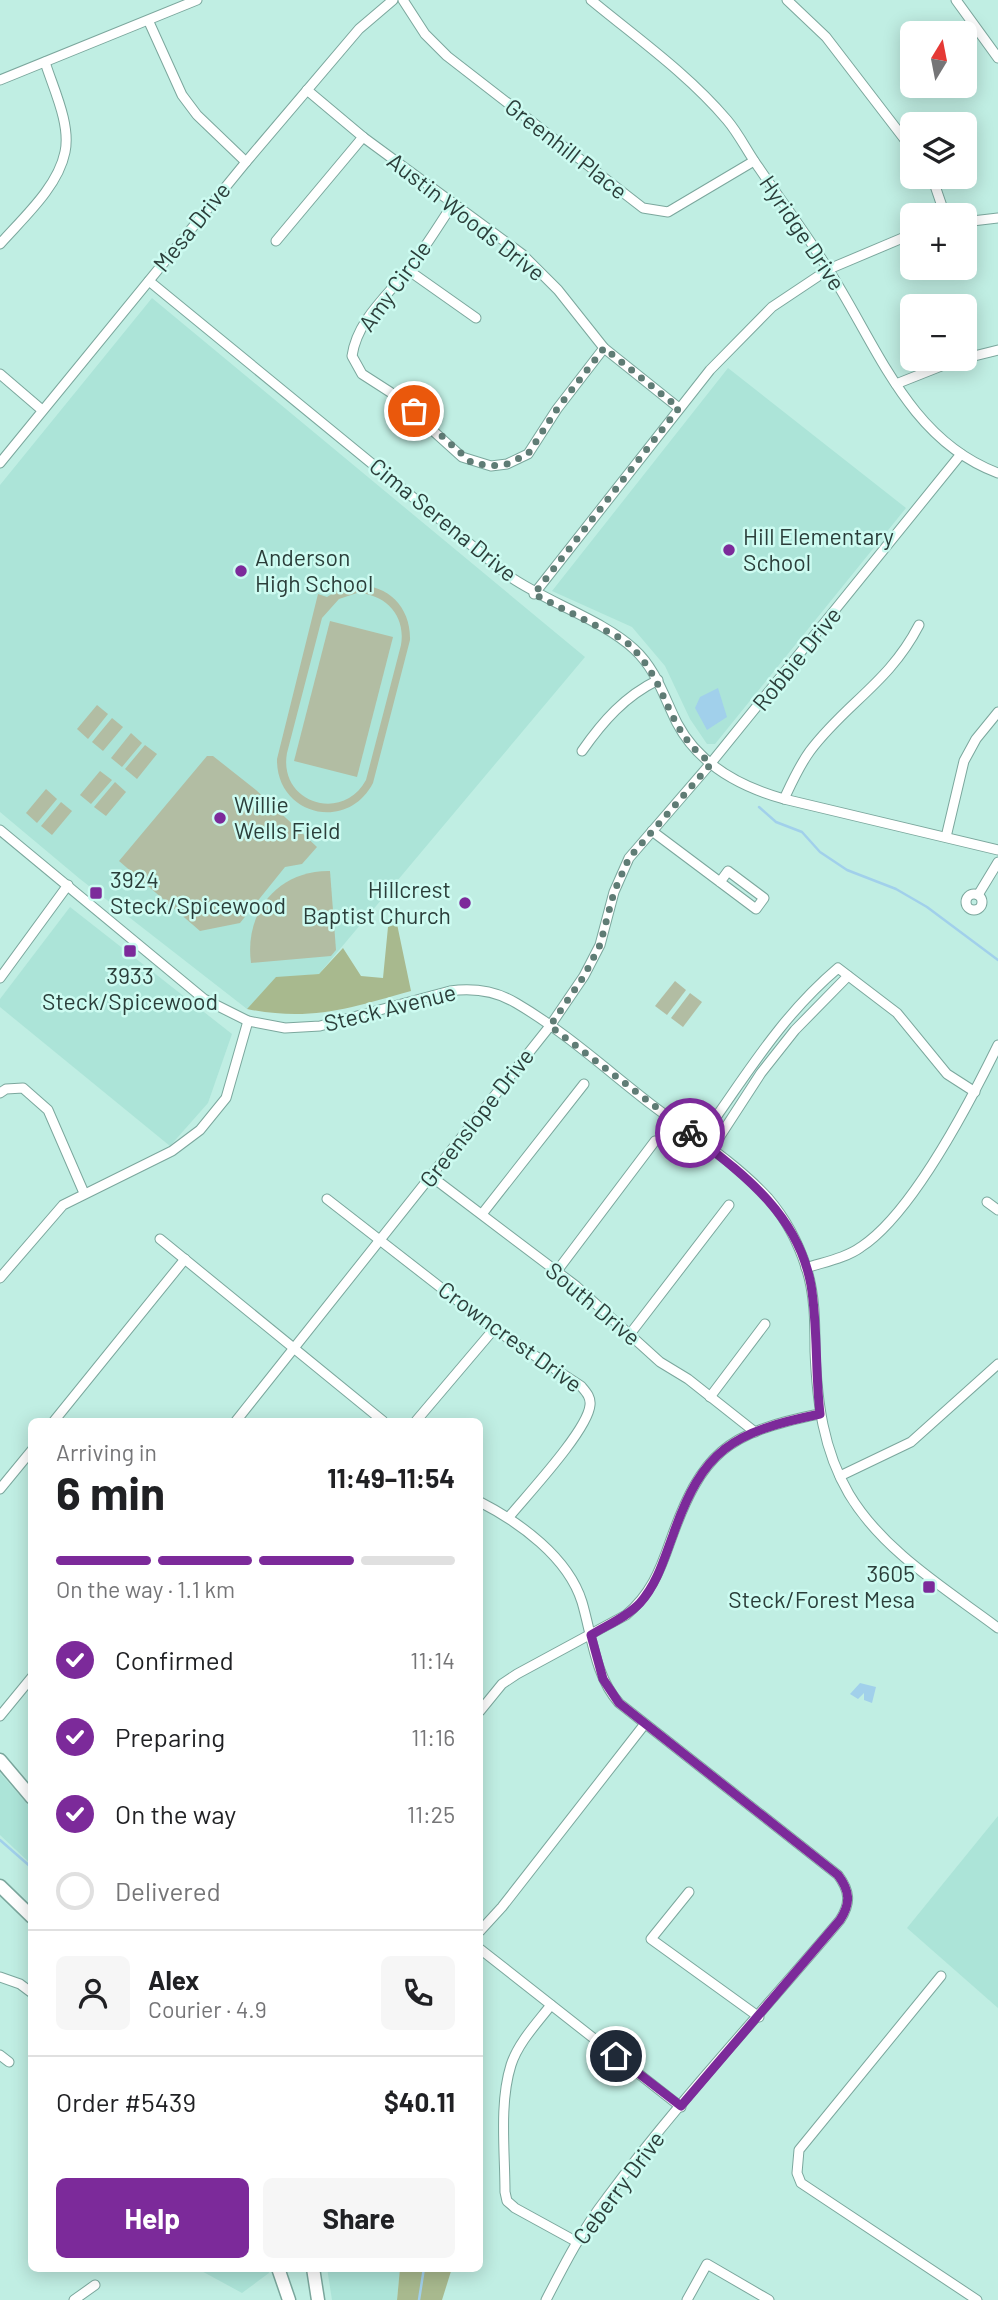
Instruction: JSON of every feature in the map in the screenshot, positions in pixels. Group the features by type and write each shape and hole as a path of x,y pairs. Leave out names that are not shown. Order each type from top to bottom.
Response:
{"main road":[{"path":"0,1760 28,1793"},
{"path":"0,1886 28,1913"},
{"path":"278,2272 280,2300"},
{"path":"279,2272 289,2300"},
{"path":"309,2300 313,2272"},
{"path":"313,2272 318,2300"}],"street":[{"path":"0,80 149,22 197,0"},
{"name":"Mesa Drive","path":"0,463 307,90 359,29 393,0"},
{"name":"Greenhill Place","path":"402,0 441,51 643,208 668,212 754,161"},
{"name":"Hyridge Drive","path":"591,0 699,89 728,121 829,269 896,384 938,438 961,454 998,473"},
{"path":"788,0 826,37 900,133"},
{"path":"956,0 998,58"},
{"path":"149,22 182,95 197,115 246,162"},
{"path":"0,244 48,188 66,150 64,124 45,62"},
{"name":"Austin Woods Drive","path":"307,90 363,137 539,270 604,348 679,408"},
{"path":"276,241 363,137"},
{"name":"Amy Circle","path":"453,204 408,270 377,305 363,326 353,349 354,363 362,374 390,392 472,463 491,466 507,464 528,454 557,409 604,348"},
{"path":"977,220 998,218"},
{"path":"534,594 710,370 772,307 829,269 900,239"},
{"path":"408,270 476,318"},
{"name":"Cima Serena Drive","path":"149,281 482,555 534,594 624,640 648,663 691,745 711,764 741,784 784,799 998,850"},
{"path":"896,384 954,361 998,350"},
{"path":"0,374 42,410"},
{"name":"Robbie Drive","path":"711,764 961,454"},
{"path":"784,799 811,749 886,676 906,649 919,625"},
{"path":"582,751 624,701 658,680"},
{"path":"946,837 964,761 976,739 998,712"},
{"name":"Greenslope Drive","path":"238,1418 550,1026 584,976 600,945 620,874 629,858 711,764"},
{"name":"Steck Avenue","path":"0,830 204,999 248,1021 285,1028 320,1026 450,991 473,989 515,1002 711,1150 758,1188 791,1230 806,1268 814,1318 820,1414 840,1476 859,1508 883,1537 998,1628"},
{"path":"652,831 720,882 756,909 764,898 728,872 720,882"},
{"path":"978,895 998,862"},
{"path":"0,978 68,885"},
{"path":"699,1141 764,1047 803,998 838,968 897,1013 947,1074 975,1092"},
{"path":"711,1150 761,1073 795,1030 848,976"},
{"path":"1,1273 63,1205 172,1151 200,1130 226,1098 248,1021"},
{"path":"806,1268 854,1252 888,1226 906,1204 975,1092 998,1045"},
{"path":"482,1214 584,1084"},
{"path":"0,1093 6,1088 23,1088 48,1110 84,1193"},
{"path":"557,1272 655,1141"},
{"name":"South Drive","path":"432,1177 557,1272 660,1362 755,1432"},
{"name":"Crowncrest Drive","path":"327,1199 494,1329 581,1386 589,1395 590,1406 579,1432 509,1517"},
{"path":"987,1202 998,1210"},
{"path":"629,1334 729,1205"},
{"path":"160,1239 379,1418"},
{"path":"56,1418 185,1259"},
{"path":"710,1397 765,1324"},
{"path":"418,1418 494,1329"},
{"path":"840,1476 911,1442 998,1364"},
{"path":"483,1706 502,1684 517,1674 591,1635 640,1604 661,1569 685,1500 696,1480 719,1452 755,1432 820,1414"},
{"path":"0,1489 28,1455"},
{"name":"Ceberry Drive","path":"483,1504 509,1517 536,1540 571,1580 580,1598 608,1691 644,1725 838,1875 847,1886 849,1901 840,1920 605,2199 577,2242 546,2300"},
{"path":"0,1716 28,1681"},
{"path":"483,1928 644,1725"},
{"path":"689,1892 651,1939 759,2017"},
{"path":"483,1951 681,2106"},
{"path":"941,1976 799,2150 797,2173 802,2183 977,2300"},
{"path":"0,1977 28,1990"},
{"path":"551,2005 517,2052 511,2065 507,2085 505,2192 507,2201 514,2208 577,2242"},
{"path":"0,2054 9,2062"},
{"path":"687,2300 707,2264 769,2300"},
{"path":"74,2300 94,2286"}],"shaded area":[{"name":"Anderson High School","path":"152,298 585,657 319,974 276,978 247,1009 80,879 0,812 0,485"},
{"name":"Hill Elementary School","path":"728,368 906,508 715,744 707,744 690,719 665,666 632,627 552,591"},
{"path":"718,688 727,717 707,730 695,708 700,697"},
{"path":"70,907 232,1034 208,1103 170,1146 0,1007 0,999"},
{"path":"860,1683 876,1687 872,1703 864,1700 864,1693 858,1699 850,1694"},
{"path":"0,1773 28,1805 28,1861 0,1835"},
{"path":"998,1816 998,2008 907,1928"},
{"path":"203,2272 269,2272 242,2293"},
{"path":"328,2272 400,2272 397,2300 332,2300"}],"green space":[{"path":"369,586 396,600 407,618 410,640 373,783 361,799 347,808 331,812 315,811 300,804 288,793 280,778 277,759 318,594 327,597 341,588","holes":["357,593 377,597 392,608 400,625 401,645 366,780 355,793 342,801 328,804 314,801 302,795 292,784 287,770 287,753 322,618 339,599"]},
{"path":"330,621 393,637 357,777 294,761"},
{"path":"97,705 108,714 88,739 77,729"},
{"path":"112,718 123,727 103,751 92,742"},
{"path":"131,733 142,743 122,767 111,758"},
{"path":"145,745 157,754 137,779 125,769"},
{"name":"Willie Wells Field","path":"207,756 213,756 256,790 317,847 302,864 285,867 240,923 200,931 119,861"},
{"path":"100,771 112,780 91,804 80,795"},
{"path":"115,782 126,792 106,816 94,807"},
{"path":"46,789 57,799 37,823 26,813"},
{"path":"61,802 72,811 52,835 41,826"},
{"path":"330,871 336,950 331,956 251,963 253,927 268,898 280,886 295,878"},
{"path":"397,924 411,991 349,1008 311,1014 270,1013 247,1009 276,977 319,974 343,948 361,976 383,978 388,927"},
{"path":"675,981 686,990 667,1015 655,1006"},
{"path":"690,993 702,1002 683,1027 671,1018"},
{"path":"400,2272 451,2272 442,2300 397,2300"}],"waterway":[{"path":"759,807 776,822 802,832 820,852 847,870 896,889 927,907 998,960"},
{"path":"0,1840 28,1864"},
{"path":"419,2300 423,2272"}],"way so far":[{"path":"414,411 429,428 472,463 491,466 507,464 528,454 557,409 604,348 679,408 534,594 624,640 636,650 658,680 678,725 691,745 711,764 629,858 620,874 600,945 584,976 550,1026 690,1133"}],"place":[{"name":"Hill Elementary School","path":"729,550"},
{"name":"Anderson High School","path":"241,571"},
{"name":"Willie Wells Field","path":"220,818"},
{"name":"3924 Steck/Spicewood","path":"96,893"},
{"name":"Hillcrest Baptist Church","path":"465,903"},
{"name":"3933 Steck/Spicewood","path":"130,951"},
{"name":"3605 Steck/Forest Mesa","path":"929,1587"}],"route":[{"path":"616,2056 681,2106 840,1920 849,1901 847,1886 838,1875 619,1703 608,1691 603,1679 591,1635 640,1604 661,1569 685,1500 696,1480 719,1452 736,1440 755,1432 820,1414 811,1285 791,1230 758,1188 690,1133"}]}
